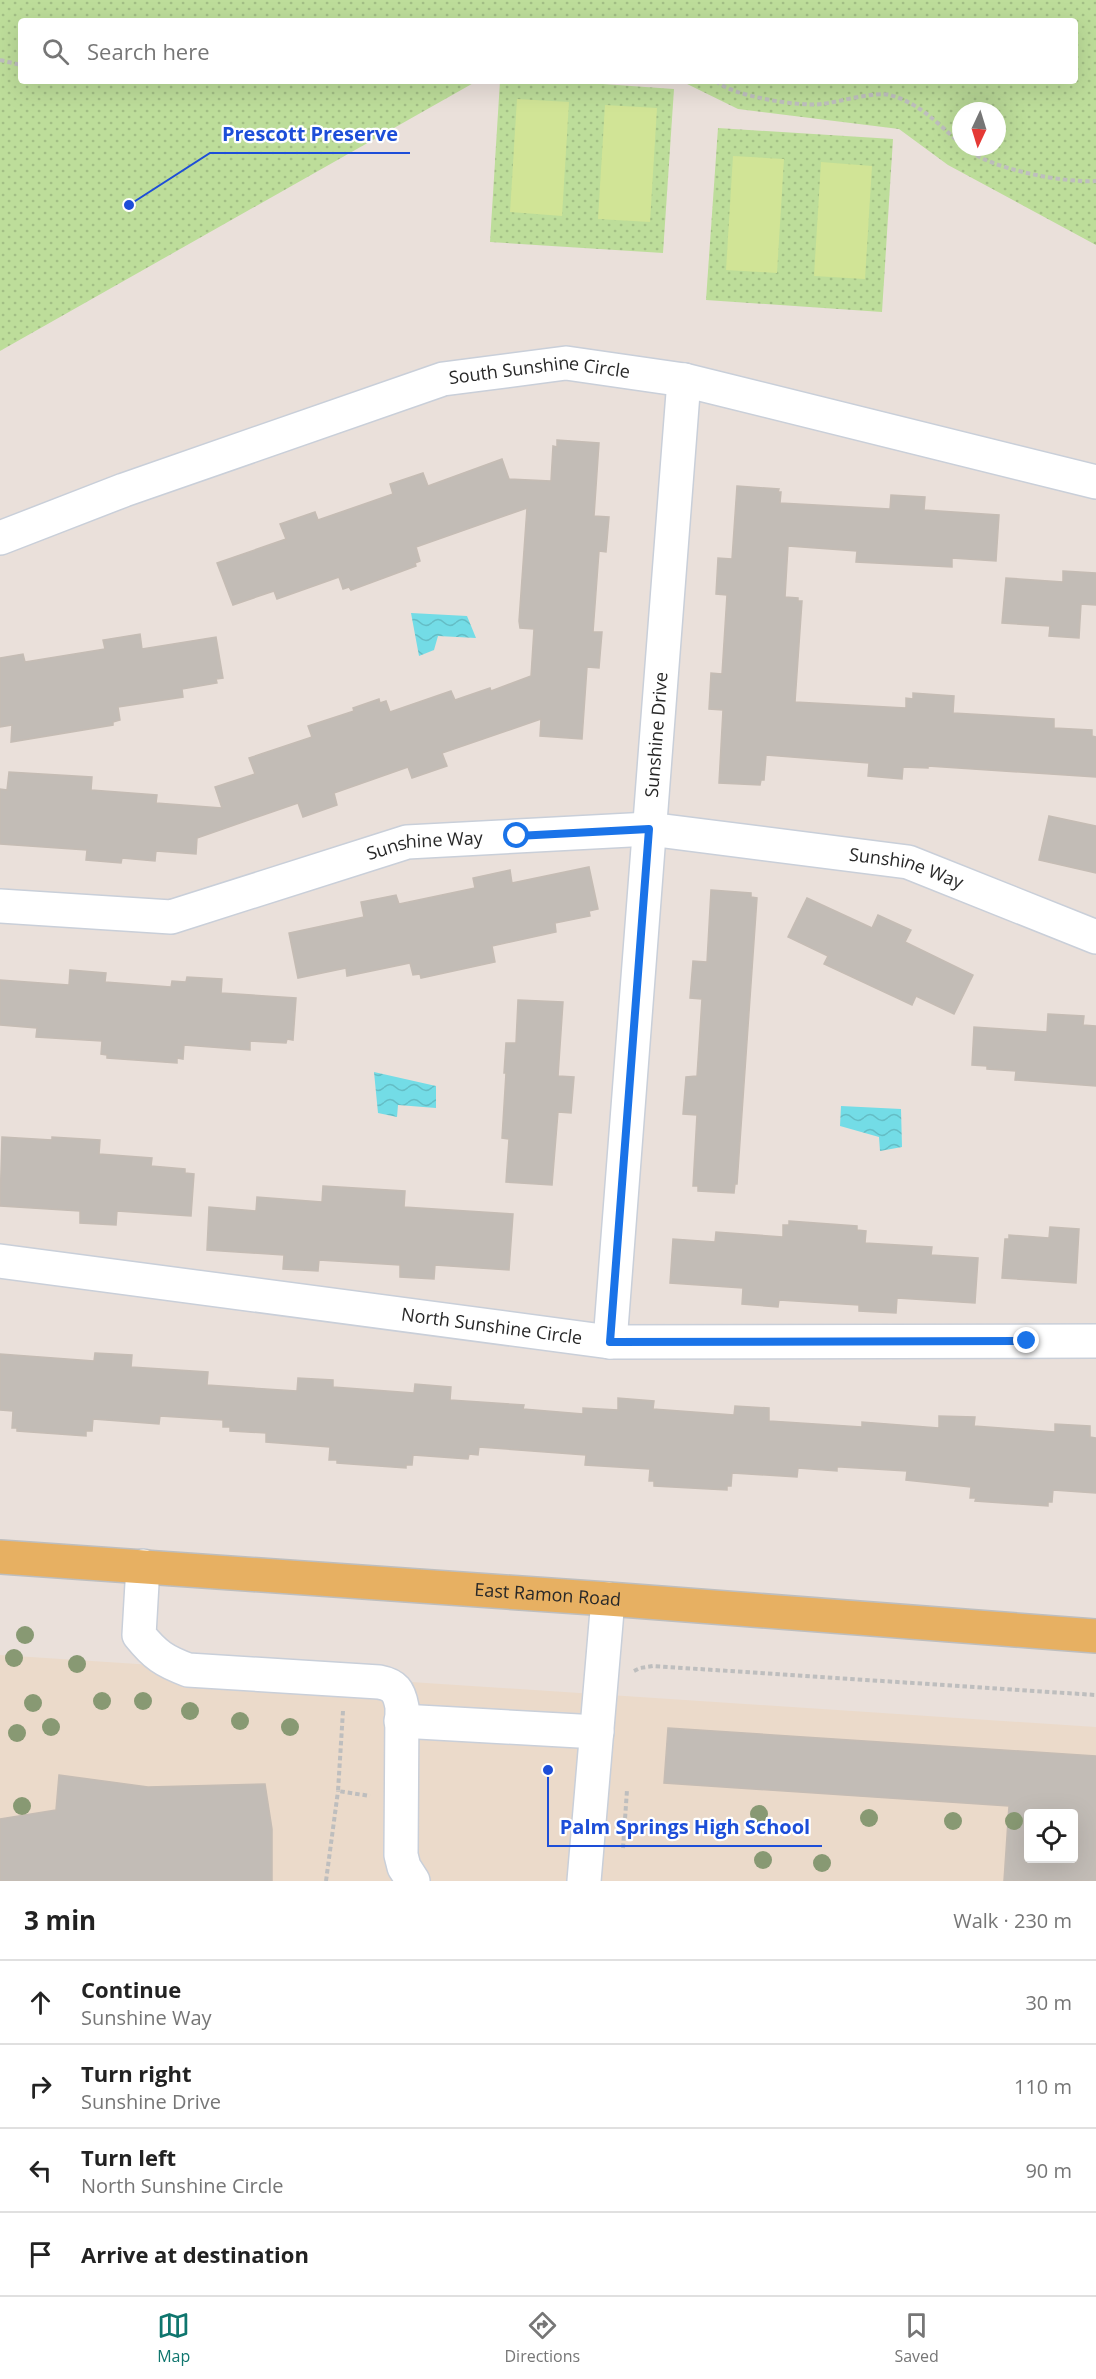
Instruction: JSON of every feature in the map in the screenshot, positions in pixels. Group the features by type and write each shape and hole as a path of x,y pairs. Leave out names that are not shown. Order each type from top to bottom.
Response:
{"main road":[{"name":"East Ramon Road","path":"0,1557 608,1599 1096,1636"}],"street":[{"name":"South Sunshine Circle","path":"0,538 124,490 443,378 566,363 684,380 1096,482"},
{"name":"Sunshine Drive","path":"610,1342 684,380"},
{"name":"Sunshine Way","path":"0,906 171,918 407,842 649,829 908,862 1096,937"},
{"name":"North Sunshine Circle","path":"0,1261 610,1342 1096,1341"},
{"path":"143,1566 139,1635 153,1653 169,1663 188,1670 391,1684 399,1692 401,1855 404,1867 413,1881"},
{"path":"584,1881 608,1599"},
{"path":"401,1721 597,1732"}],"path":[{"path":"0,60 18,64"},
{"path":"719,84 722,87 772,101 819,105 887,94 915,104 952,136"},
{"path":"984,156 1003,165 1043,178 1096,181"},
{"path":"630,1674 640,1668 653,1666 1096,1695"},
{"path":"326,1881 338,1791 346,1680"},
{"path":"622,1855 628,1803 627,1782"},
{"path":"338,1791 380,1797"}],"shaded area":[{"path":"0,1655 1096,1727 1096,1881 0,1881"}],"green space":[{"path":"0,0 1096,0 1096,245 948,165 899,129 738,109 687,84 1078,84 1078,18 18,18 18,84 472,84 0,351"},
{"path":"500,84 603,84 674,89 663,253 490,242"},
{"path":"517,99 569,102 562,216 510,212"},
{"path":"605,105 657,108 650,222 598,219"},
{"path":"718,128 893,139 882,312 706,300"},
{"path":"733,156 784,159 777,273 726,270"},
{"path":"821,162 872,166 865,279 814,276"}],"water":[{"path":"411,613 467,616 476,638 438,636 434,650 419,656"},
{"path":"374,1072 436,1086 436,1108 398,1105 397,1117 378,1113"},
{"path":"841,1106 901,1109 902,1147 880,1151 879,1137 840,1126"}],"building":[{"path":"557,440 599,443 594,516 609,517 606,552 599,551 593,632 602,632 599,668 587,667 582,739 540,736 541,719 442,753 447,766 412,778 408,767 334,793 337,805 303,817 298,803 197,838 196,854 156,851 155,861 122,858 121,863 86,860 87,850 0,844 0,789 7,790 9,772 92,777 91,790 157,795 156,803 222,808 215,787 255,774 249,758 312,737 308,726 354,711 353,708 379,699 380,703 386,701 390,712 451,691 455,700 490,688 491,691 531,676 534,629 520,628 519,621 527,508 416,547 420,561 415,563 416,566 351,590 349,587 343,589 339,577 277,599 274,591 233,605 217,563 286,539 280,524 315,512 318,520 393,494 390,484 423,473 428,486 502,459 509,479 551,481 553,446 557,447"},
{"path":"737,486 779,489 780,503 890,509 891,495 925,497 924,510 999,515 996,561 952,558 952,567 856,562 857,551 788,546 785,597 798,598 798,601 802,601 795,702 906,708 906,698 913,699 913,693 954,696 953,713 1054,719 1054,728 1092,730 1092,736 1096,737 1096,777 928,766 928,768 903,767 902,779 868,776 869,763 766,755 764,780 761,780 760,785 719,783 723,710 709,709 711,673 722,674 727,595 716,594 718,558 732,559"},
{"path":"1063,571 1096,573 1096,605 1081,604 1079,638 1049,636 1050,626 1002,623 1006,578 1063,582"},
{"path":"140,634 142,649 216,637 223,678 216,679 217,683 182,689 183,697 118,707 120,720 113,722 113,725 11,742 12,725 0,727 0,658 23,654 25,662 105,649 103,640"},
{"path":"1049,816 1096,826 1096,873 1039,860"},
{"path":"589,867 598,909 589,911 590,916 555,923 556,932 492,946 495,962 421,978 420,974 413,975 410,963 347,976 346,968 298,978 289,933 364,917 361,902 396,895 399,904 475,888 473,878 510,870 512,883"},
{"path":"711,890 751,893 751,897 757,898 737,1184 735,1184 734,1193 698,1191 698,1186 693,1186 697,1115 683,1114 686,1077 697,1076 702,999 690,998 693,961 707,962"},
{"path":"807,898 872,928 878,915 911,930 905,942 973,975 954,1014 916,996 912,1005 824,964 828,956 788,937"},
{"path":"70,970 106,973 105,982 171,987 172,981 186,982 187,977 222,979 221,993 296,998 293,1040 287,1039 286,1043 250,1041 250,1050 184,1045 183,1059 177,1058 177,1063 107,1058 107,1055 101,1054 102,1041 36,1037 37,1028 0,1025 0,980 69,985"},
{"path":"518,1000 563,1002 558,1076 574,1077 571,1113 558,1112 552,1185 506,1182 509,1139 502,1138 506,1073 504,1073 506,1043 516,1043"},
{"path":"1048,1014 1084,1016 1083,1025 1096,1026 1096,1086 1015,1080 1016,1071 987,1069 987,1066 972,1065 974,1027 1047,1032"},
{"path":"2,1137 100,1140 99,1154 152,1158 151,1166 185,1169 185,1173 194,1174 191,1216 117,1211 116,1225 80,1223 80,1211 0,1206"},
{"path":"323,1186 405,1191 404,1207 513,1214 509,1270 435,1265 434,1279 400,1277 400,1265 319,1260 318,1271 283,1269 284,1255 207,1250 209,1207 256,1211 257,1197 322,1202"},
{"path":"789,1221 857,1226 857,1230 866,1231 865,1243 932,1247 931,1255 978,1258 975,1303 897,1298 896,1313 859,1311 859,1305 779,1300 778,1307 742,1304 743,1288 670,1283 673,1239 715,1242 716,1232 783,1237 783,1225 789,1225"},
{"path":"1050,1227 1079,1229 1076,1283 1002,1278 1005,1239 1009,1239 1009,1235 1049,1238"},
{"path":"95,1353 132,1355 131,1367 208,1372 207,1385 297,1391 298,1378 333,1380 333,1387 414,1393 415,1384 451,1387 450,1400 524,1405 523,1409 583,1414 583,1408 618,1410 618,1398 654,1401 653,1409 734,1415 735,1406 769,1408 769,1421 862,1427 862,1422 939,1428 939,1416 975,1417 974,1426 1055,1432 1055,1424 1090,1426 1090,1437 1096,1438 1096,1493 1053,1490 1052,1502 1048,1502 1048,1506 975,1501 976,1498 970,1498 971,1487 906,1480 907,1471 841,1467 837,1467 837,1471 798,1468 797,1477 732,1473 731,1486 727,1486 727,1490 654,1486 654,1481 649,1481 650,1469 585,1465 586,1455 479,1447 478,1455 469,1454 468,1459 413,1455 412,1465 406,1465 406,1468 337,1463 337,1460 329,1460 330,1447 266,1442 266,1433 230,1431 230,1427 223,1427 223,1420 160,1416 159,1424 93,1419 92,1431 86,1431 86,1436 17,1431 17,1428 12,1428 13,1411 0,1410 0,1354 94,1361"},
{"path":"668,1728 1096,1756 1096,1881 1004,1881 1009,1806 664,1783"},
{"path":"59,1775 148,1787 265,1784 272,1829 272,1881 0,1881 0,1819 56,1810"}],"place":[{"name":"Prescott Preserve","path":"129,205"},
{"name":"Palm Springs High School","path":"548,1770"}],"route":[{"path":"517,836 649,829 610,1342 1027,1341"}]}
